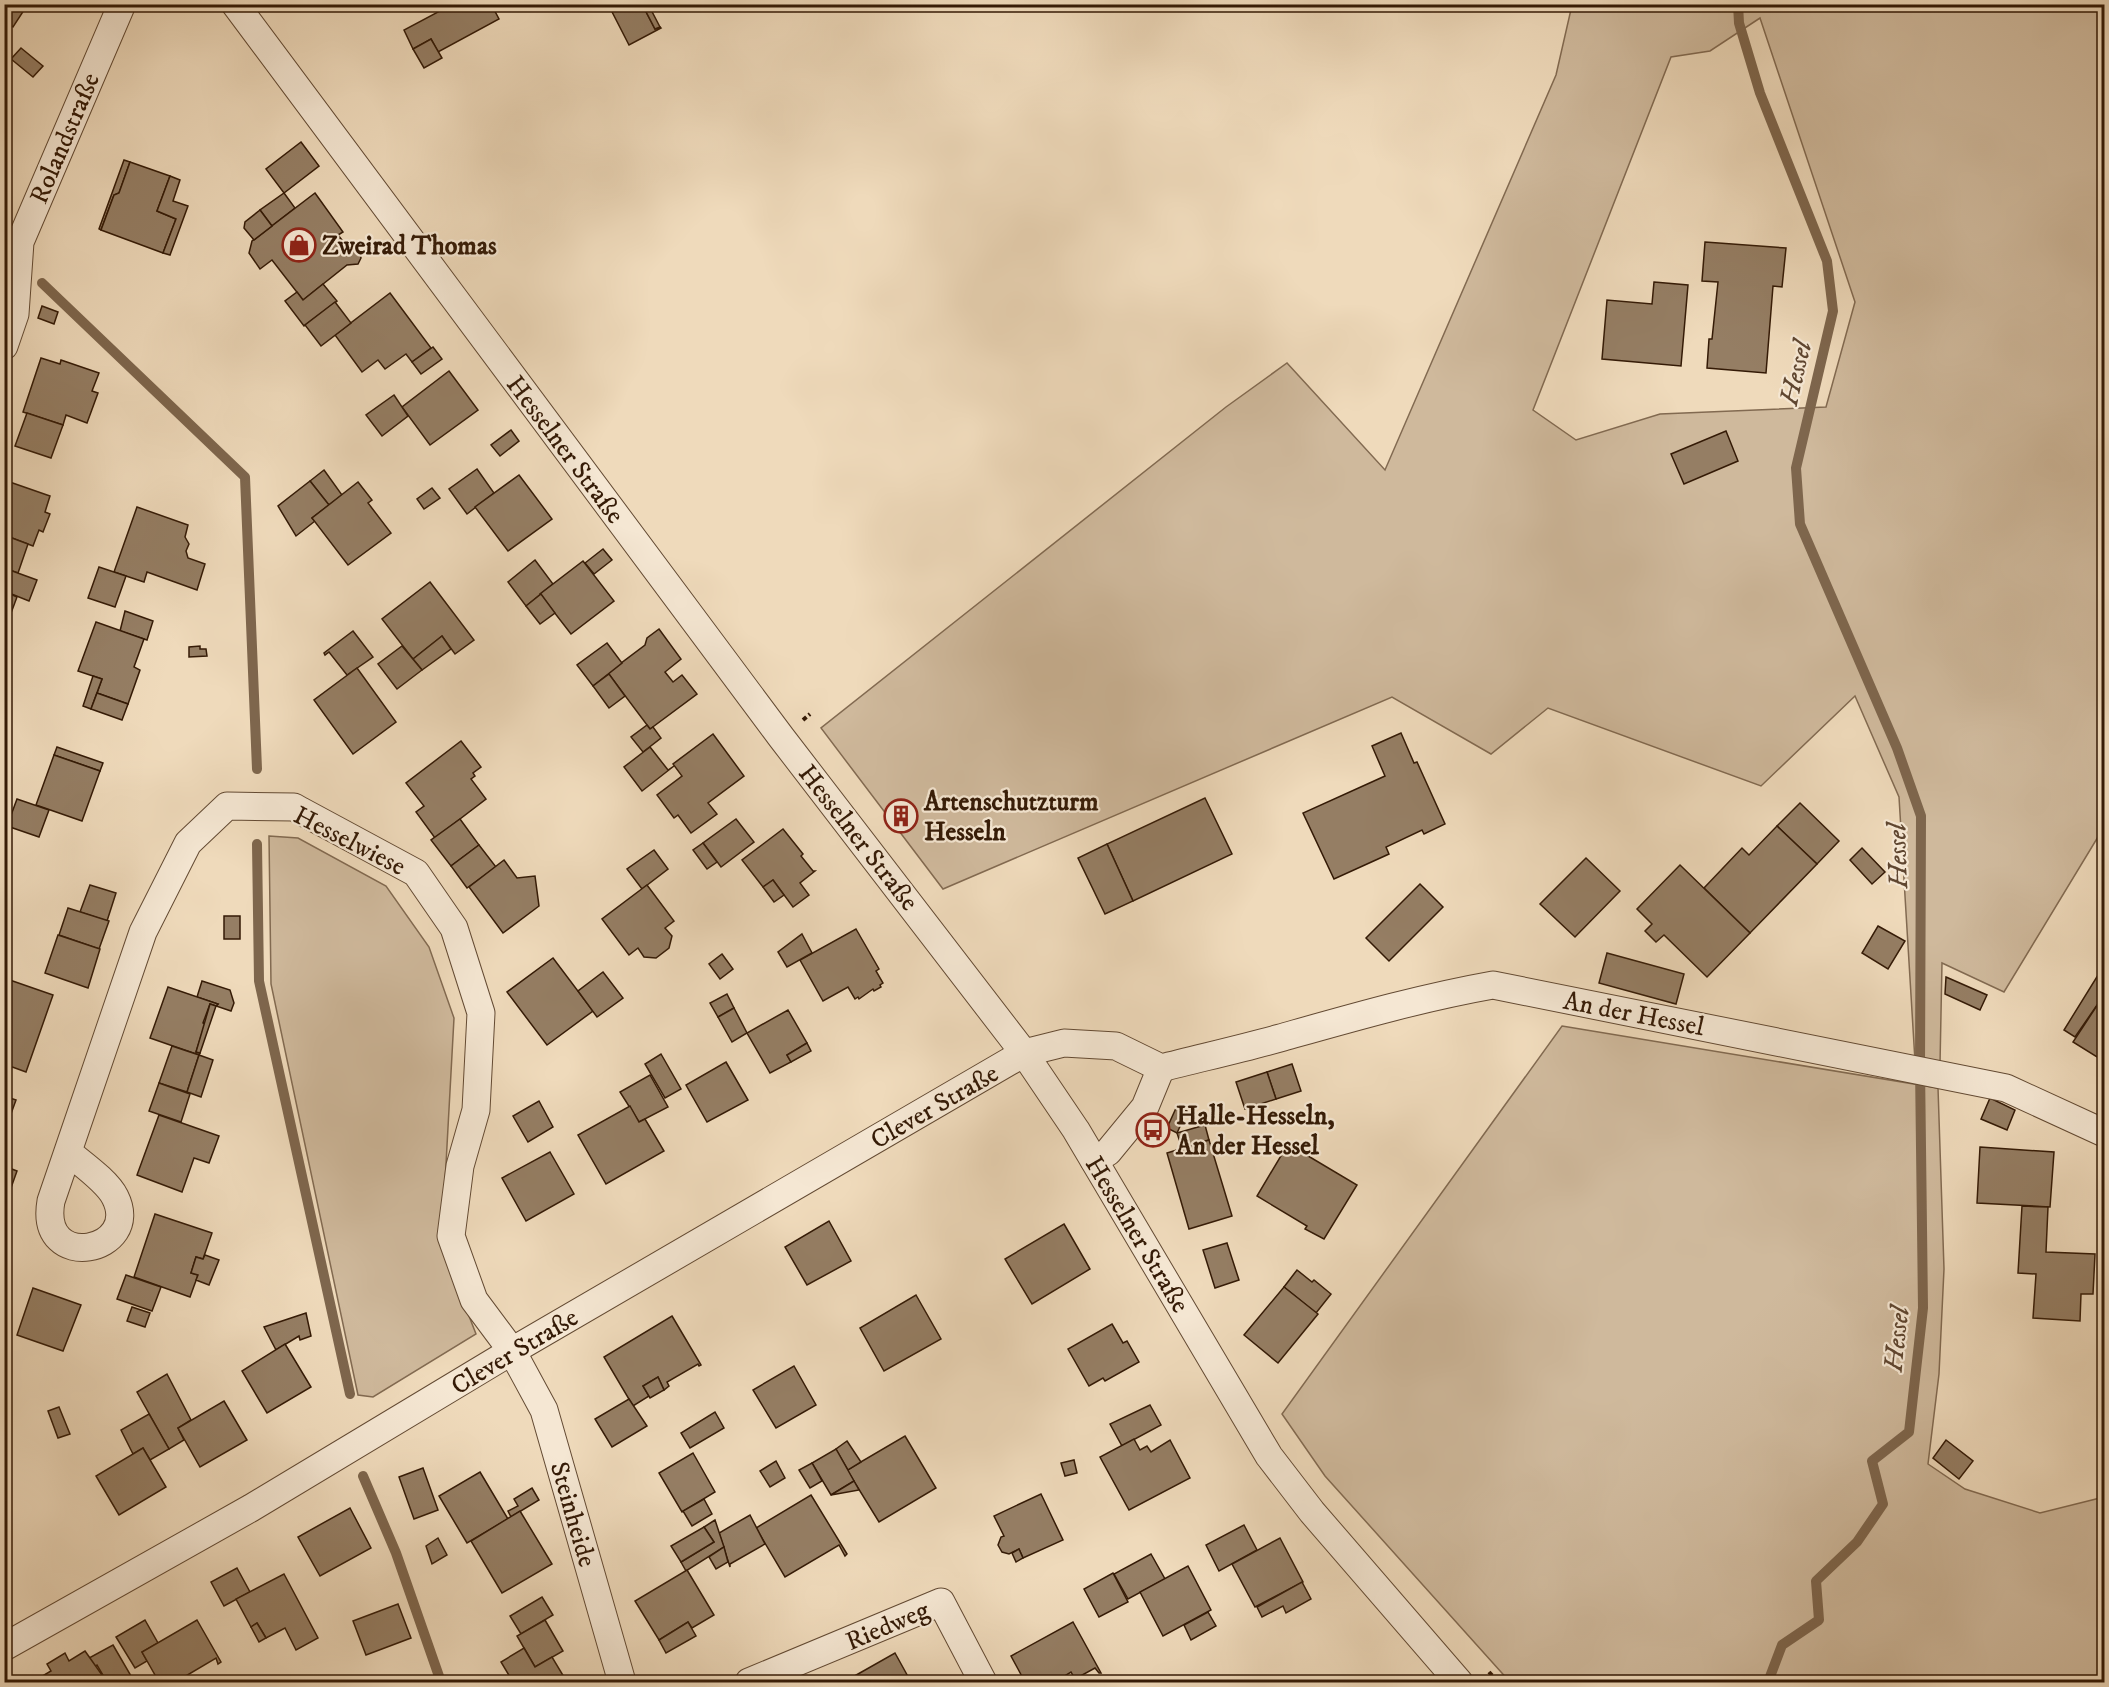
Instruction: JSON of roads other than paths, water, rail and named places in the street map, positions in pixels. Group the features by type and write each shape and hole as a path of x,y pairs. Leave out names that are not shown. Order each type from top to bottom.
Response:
{"street":[{"name":"Rolandstraße","path":"4,346 15,314 12,238 122,4"},
{"name":"Hesselner Straße","path":"235,4 781,737 1024,1053 1094,1160 1269,1456 1312,1512 1459,1683"},
{"name":"Hesselwiese","path":"68,1152 143,932 188,843 227,806 294,807 416,873 454,928 481,1013 476,1110 460,1166 451,1236 474,1299 513,1351"},
{"name":"An der Hessel","path":"1161,1068 1280,1038 1377,1010 1442,994 1492,985 2006,1088 2104,1133"},
{"path":"1024,1053 1064,1043 1116,1046 1161,1068 1145,1107 1108,1152 1094,1160"},
{"name":"Clever Straße","path":"4,1647 260,1502 513,1351 1024,1053"},
{"name":"Steinheide","path":"513,1351 544,1410 622,1683"},
{"name":"Riedweg","path":"749,1683 941,1602 983,1683"}],"waterway":[{"name":"Hessel","path":"1738,4 1739,23 1760,93 1827,261 1833,311 1796,468 1800,524 1897,748 1921,816 1920,1067 1923,1308 1909,1432 1872,1461 1883,1504 1857,1542 1816,1581 1819,1620 1782,1645 1768,1682"},
{"path":"42,283 245,477 257,769"},
{"path":"257,844 259,981 350,1394"},
{"path":"363,1476 396,1553 441,1682"}],"place":[{"name":"Zweirad Thomas","path":"299,245"},
{"name":"Artenschutzturm Hesseln","path":"901,816"},
{"name":"Halle-Hesseln, An der Hessel","path":"1153,1130"}]}
